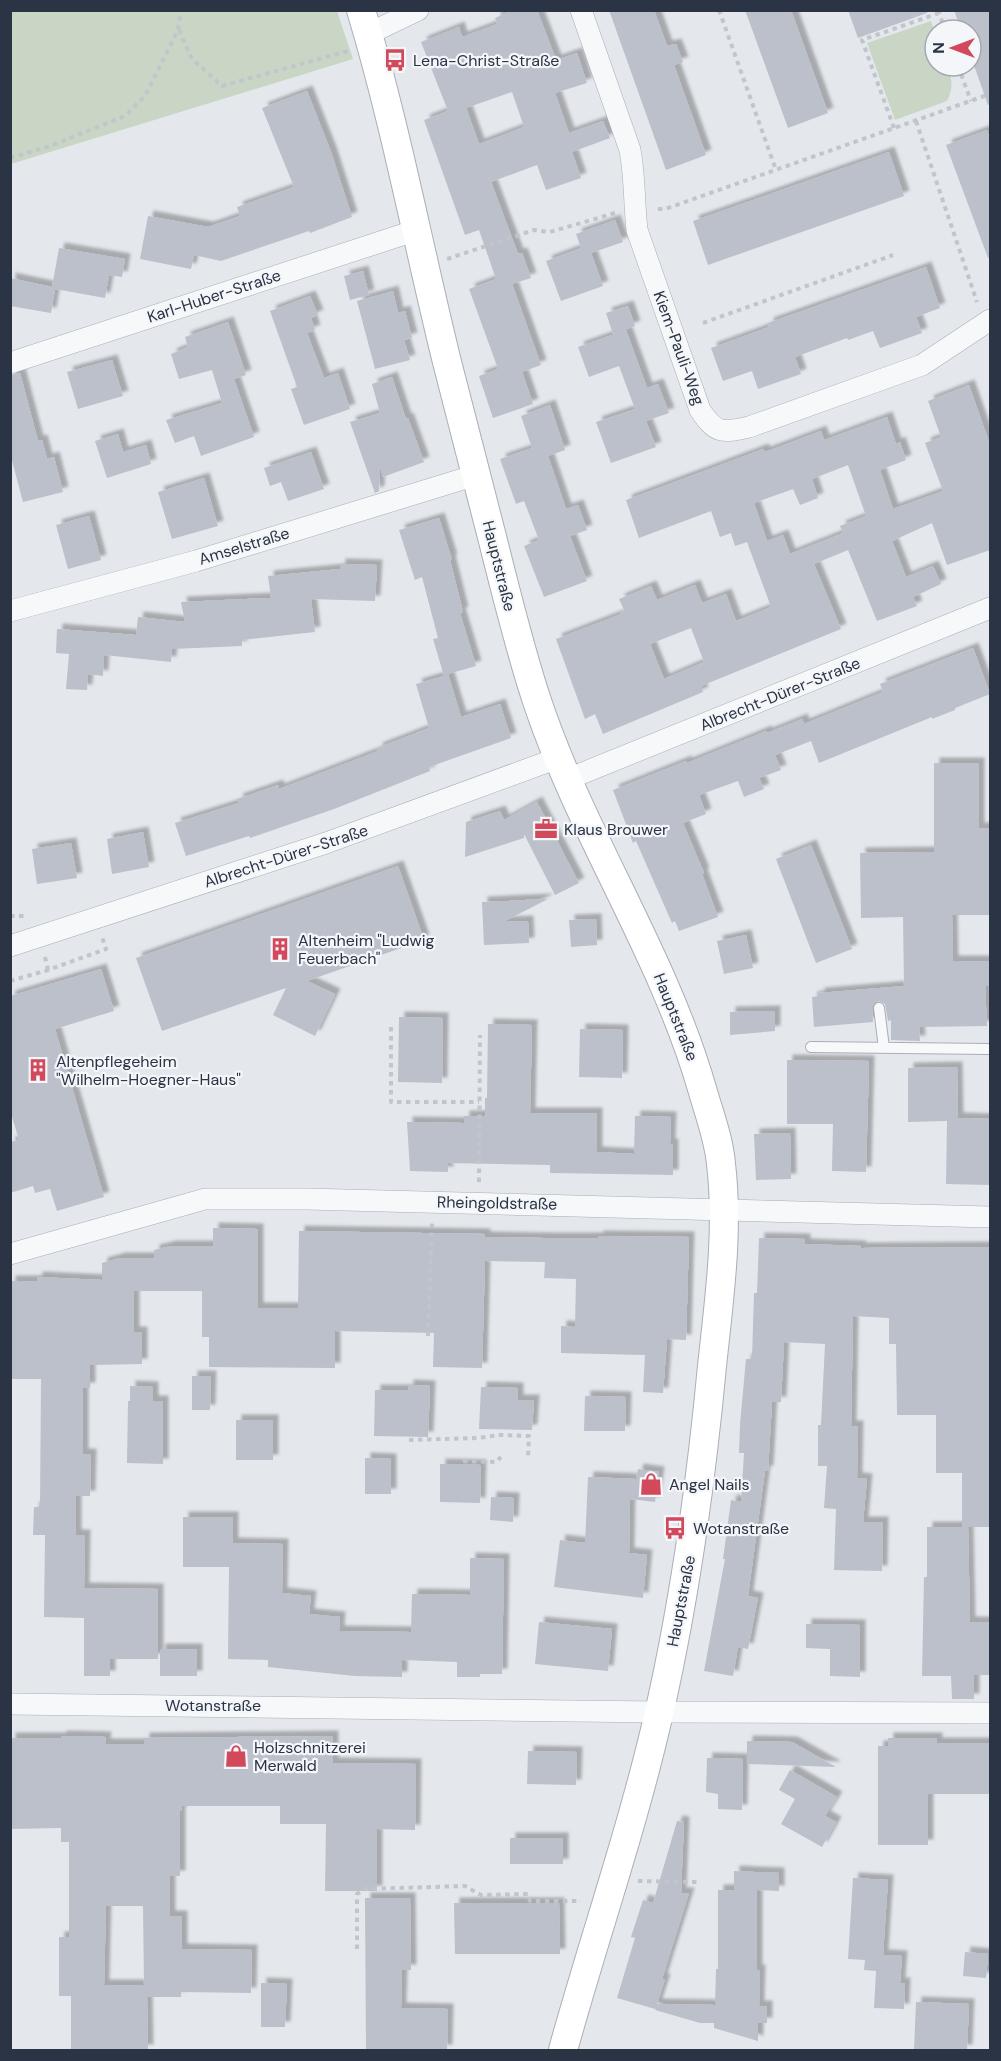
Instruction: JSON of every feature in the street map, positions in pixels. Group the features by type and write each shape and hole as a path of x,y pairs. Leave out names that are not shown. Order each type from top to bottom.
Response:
{"street":[{"path":"367,30 418,10"},
{"name":"Kiem-Pauli-Weg","path":"581,10 630,150 634,172 634,210 637,230 700,410 712,427 726,432 749,427 922,365 987,321"},
{"name":"Hauptstraße","path":"367,30 476,475 537,702 563,769 669,993 712,1120 719,1151 724,1209 714,1353 701,1474 687,1570 659,1712 640,1789 563,2050"},
{"name":"Karl-Huber-Straße","path":"10,363 417,230"},
{"name":"Amselstraße","path":"10,611 196,561 476,475"},
{"name":"Albrecht-Dürer-Straße","path":"10,946 563,769 990,608"},
{"name":"Rheingoldstraße","path":"10,1254 205,1199 318,1199 990,1217"},
{"name":"Wotanstraße","path":"10,1704 659,1712 990,1713"}],"lane":[{"path":"879,1008 884,1048"},
{"path":"811,1047 990,1049"}],"path":[{"path":"10,158 50,146 125,116 145,96 178,30 181,10"},
{"path":"719,10 776,170"},
{"path":"894,128 862,40 938,12"},
{"path":"178,30 192,59 222,86 367,30"},
{"path":"962,78 971,101"},
{"path":"439,261 534,230 550,232 624,210 665,209 990,94"},
{"path":"916,121 987,321"},
{"path":"703,323 893,255"},
{"path":"10,981 106,949 97,918"},
{"path":"392,1027 391,1102 479,1102"},
{"path":"479,1183 480,1035"},
{"path":"428,1336 432,1217"},
{"path":"409,1440 478,1438 500,1434 529,1436 528,1458"},
{"path":"463,1461 496,1462 501,1457"},
{"path":"357,1949 357,1894 365,1889 465,1886 481,1895 528,1894 530,1901 589,1901 610,1892 697,1882"}],"green space":[{"path":"11,10 337,11 353,59 11,164"},
{"path":"923,24 923,78 951,78 951,92 947,101 895,120 867,43"}],"building":[{"path":"513,10 537,10 556,60 577,53 587,83 555,93 569,133 603,121 610,138 572,152 581,178 546,190 537,165 491,182 518,254 522,253 531,278 512,284 541,365 522,372 533,404 493,418 479,376 498,369 469,289 496,279 479,230 465,235 424,120 448,111 421,42 459,27 462,37 497,24 495,18","holes":["512,92 524,127 479,144 466,108"]},
{"path":"609,10 654,10 667,46 676,44 683,62 674,65 706,155 666,170"},
{"path":"745,10 791,10 828,113 788,128"},
{"path":"848,10 927,10 927,13 858,38"},
{"path":"954,10 990,10 990,104 988,105 978,78 983,78 983,18 957,18"},
{"path":"307,91 331,152 352,217 221,261 194,255 191,269 140,259 148,216 208,227 240,216 237,207 294,187 262,108"},
{"path":"987,130 990,140 990,258 988,258 946,145"},
{"path":"889,152 904,196 708,265 693,221"},
{"path":"615,220 623,242 591,253 603,286 561,301 546,261 581,248 576,234"},
{"path":"59,248 125,259 122,277 109,275 105,298 55,289 51,313 10,306 10,278 52,287"},
{"path":"926,267 940,308 916,317 922,333 880,348 873,331 848,340 847,338 795,357 801,374 758,389 752,371 723,381 711,348 769,327 768,323"},
{"path":"363,271 369,295 350,300 344,276"},
{"path":"393,291 398,313 405,311 412,338 404,340 410,360 375,369 357,301"},
{"path":"310,296 318,315 311,318 315,330 307,333 324,378 338,373 350,409 304,425 291,389 297,387 270,311"},
{"path":"628,306 635,326 613,334 606,313"},
{"path":"228,322 246,375 234,379 254,437 201,456 194,436 175,443 166,420 222,403 212,370 179,379 171,354 188,347 185,337"},
{"path":"626,330 647,388 658,384 669,413 646,421 656,447 611,463 596,422 635,409 619,366 589,377 578,347"},
{"path":"112,360 123,396 78,409 67,372"},
{"path":"20,373 38,441 42,440 47,459 54,457 63,492 23,502 10,453 10,375"},
{"path":"392,377 424,462 383,477 380,466 379,491 375,493 350,422 380,413 372,384"},
{"path":"969,385 990,445 990,550 947,565 932,523 892,541 906,577 933,566 941,584 913,597 917,606 877,621 848,550 814,564 841,629 701,686 703,692 603,734 595,714 585,719 556,639 621,614 620,612 624,610 619,599 651,586 657,600 695,585 702,603 726,594 736,621 771,607 747,542 735,546 731,533 720,537 711,511 639,538 626,500 763,449 765,452 821,431 824,440 887,417 896,444 900,442 906,460 880,470 893,509 943,491 925,443 941,437 928,401","holes":["848,465 866,516 840,526 843,533 790,554 783,535 767,541 754,503 793,489 800,505 818,498 812,479","691,628 704,662 664,679 650,644"]},
{"path":"550,405 565,450 548,456 566,509 578,505 587,530 570,536 587,581 544,597 524,546 539,540 524,501 516,504 500,459 532,448 521,416"},
{"path":"118,434 123,452 146,445 151,464 107,478 95,441"},
{"path":"311,452 324,489 288,501 281,482 270,486 264,468"},
{"path":"204,478 218,526 172,539 158,492"},
{"path":"89,516 101,560 68,569 56,525"},
{"path":"439,518 452,560 450,560 463,612 460,613 476,666 448,674 461,717 500,704 511,738 429,767 430,771 334,809 250,838 249,836 186,856 175,823 239,803 237,799 278,785 279,789 378,751 377,748 429,728 416,684 444,676 433,639 438,638 422,577 415,580 399,530"},
{"path":"340,564 377,565 375,601 311,599 315,632 242,640 242,646 172,649 171,662 104,655 103,676 88,674 87,690 66,689 69,654 56,653 57,629 136,635 138,617 185,622 181,602 271,598 268,576 340,569"},
{"path":"973,648 990,694 819,763 811,741 775,755 781,770 759,778 764,789 744,797 738,781 699,795 706,814 683,823 704,873 702,874 718,917 679,931 675,921 672,923 636,841 633,843 613,790 766,731 767,733 802,719 804,724 883,692 880,684"},
{"path":"934,763 979,763 979,828 990,828 990,915 952,915 953,961 990,961 990,986 985,986 987,1026 919,1027 920,1041 891,1040 891,1020 888,1021 885,1004 879,1001 872,1006 873,1022 814,1027 812,997 819,996 819,993 904,986 903,917 861,918 860,853 934,852"},
{"path":"537,802 579,883 555,895 524,834 524,838 465,857 466,822 500,811 504,820"},
{"path":"143,832 149,867 112,874 107,839"},
{"path":"71,843 77,878 37,884 32,849"},
{"path":"811,845 852,949 816,963 776,859"},
{"name":"Altenheim \"Ludwig Feuerbach\"","path":"398,866 424,940 307,981 335,994 315,1036 273,1015 286,988 162,1031 136,958"},
{"path":"548,899 503,922 528,921 529,943 484,945 482,902"},
{"path":"596,919 597,945 571,947 569,920"},
{"path":"746,935 753,968 724,974 717,941"},
{"name":"Altenpflegeheim \"Wilhelm-Hoegner-Haus\"","path":"101,969 114,1011 55,1029 104,1197 57,1211 50,1189 35,1193 33,1186 10,1193 10,1142 19,1140 10,1110 10,996"},
{"path":"775,1011 775,1031 730,1035 730,1012"},
{"path":"399,1017 443,1018 442,1083 398,1082"},
{"path":"488,1024 532,1025 530,1113 597,1113 597,1152 634,1154 635,1116 671,1117 670,1144 673,1144 673,1175 550,1173 550,1165 448,1163 448,1172 410,1171 407,1122 464,1123 464,1116 485,1116"},
{"path":"580,1029 623,1030 622,1078 579,1077"},
{"path":"787,1060 869,1061 866,1172 832,1171 833,1124 787,1124"},
{"path":"957,1067 958,1118 990,1119 990,1185 946,1184 947,1121 908,1122 908,1068"},
{"path":"790,1133 791,1179 756,1180 754,1134"},
{"path":"213,1228 258,1229 258,1308 298,1308 299,1231 485,1234 485,1237 545,1238 689,1237 686,1340 667,1339 663,1393 643,1392 645,1355 561,1353 561,1326 575,1327 576,1279 544,1278 545,1262 485,1261 482,1368 433,1367 434,1333 335,1331 335,1368 209,1367 209,1337 202,1337 202,1291 134,1291 134,1332 142,1332 142,1364 90,1365 90,1388 83,1388 83,1454 91,1454 90,1496 76,1496 76,1535 85,1535 84,1588 158,1589 158,1659 110,1659 110,1676 84,1676 84,1618 44,1617 45,1535 33,1535 34,1507 40,1507 41,1379 10,1379 10,1281 37,1281 37,1277 102,1280 102,1263 120,1258 154,1258 154,1250 171,1246 213,1246"},
{"path":"759,1238 805,1239 805,1244 861,1246 860,1248 990,1247 990,1527 962,1527 962,1473 936,1473 936,1415 897,1415 896,1344 889,1344 889,1318 853,1316 851,1426 858,1426 857,1478 867,1479 863,1522 883,1522 882,1571 834,1570 836,1509 824,1508 827,1466 818,1466 818,1425 821,1425 825,1344 784,1342 781,1402 772,1402 768,1471 765,1471 748,1596 758,1598 748,1649 738,1647 733,1676 704,1671 725,1559 723,1559 731,1500 741,1502 744,1453 739,1453 740,1424 746,1359 752,1359 754,1293 757,1293"},
{"path":"192,1376 211,1376 210,1410 192,1410"},
{"path":"408,1385 430,1386 428,1437 374,1436 375,1390 408,1390"},
{"path":"130,1386 153,1387 153,1401 163,1401 163,1464 127,1463"},
{"path":"481,1387 518,1388 518,1400 534,1400 532,1430 479,1429"},
{"path":"585,1396 626,1397 625,1431 584,1431"},
{"path":"236,1420 273,1420 273,1460 236,1460"},
{"path":"365,1458 391,1459 391,1494 365,1494"},
{"path":"440,1464 481,1465 480,1503 440,1502"},
{"path":"638,1469 659,1472 655,1502 630,1499 629,1553 647,1555 643,1598 554,1587 560,1540 585,1543 588,1477 636,1479"},
{"path":"491,1497 514,1498 513,1522 490,1520"},
{"path":"183,1517 233,1517 233,1543 283,1544 282,1593 311,1596 309,1614 340,1617 339,1631 411,1632 412,1594 470,1595 470,1558 504,1559 502,1674 457,1677 457,1662 402,1660 402,1677 355,1676 268,1667 268,1660 228,1659 229,1567 183,1567"},
{"path":"927,1527 968,1527 970,1622 990,1622 990,1675 974,1675 974,1699 952,1699 951,1676 922,1676"},
{"path":"539,1622 612,1629 608,1671 535,1664"},
{"path":"806,1624 860,1625 860,1677 830,1676 830,1649 806,1648"},
{"path":"160,1649 197,1649 197,1676 160,1676"},
{"path":"61,1736 106,1737 105,1744 144,1744 144,1738 333,1736 333,1763 416,1764 415,1830 377,1829 377,1891 325,1891 326,1824 280,1824 280,1806 182,1806 182,1811 180,1811 180,1876 170,1876 170,1916 182,1916 182,1949 252,1950 251,1993 181,1992 181,1997 147,1997 148,2050 71,2049 71,1996 59,1996 59,1937 69,1937 69,1842 61,1842 61,1828 10,1829 10,1738 61,1738","holes":["106,1906 143,1906 144,1985 104,1985"]},
{"path":"888,1738 937,1738 937,1743 990,1743 990,1794 928,1794 928,1845 878,1845 878,1746 888,1746"},
{"path":"747,1741 792,1742 836,1767 747,1764"},
{"path":"528,1751 577,1752 576,1785 527,1784"},
{"path":"707,1758 743,1759 742,1810 718,1809 718,1794 706,1792"},
{"path":"790,1770 837,1797 825,1816 836,1822 822,1847 781,1824 795,1799 779,1790"},
{"path":"677,1821 684,1822 681,1893 689,1893 662,1979 665,1979 657,2004 715,2005 716,1969 718,1969 718,1890 734,1890 734,1871 779,1873 779,1891 757,1890 759,2006 767,2006 767,2023 758,2023 758,2041 714,2028 714,2023 700,2023 617,1998 635,1938 631,1937 643,1900 653,1903"},
{"path":"510,1838 563,1838 563,1864 510,1864"},
{"path":"853,1878 888,1880 883,1955 902,1956 900,1983 905,1983 904,2009 874,2008 876,1971 864,1970 865,1960 848,1959"},
{"path":"365,1898 410,1898 411,1970 402,1970 401,2008 448,2009 447,2050 366,2050"},
{"path":"454,1903 559,1903 560,1954 455,1954"},
{"path":"965,1952 988,1954 986,1978 963,1976"},
{"path":"261,1983 287,1984 285,2027 261,2027"},
{"path":"916,2002 969,2004 967,2050 914,2050"}],"place":[{"name":"Lena-Christ-Straße","path":"395,60"},
{"name":"Klaus Brouwer","path":"546,829"},
{"name":"Altenheim \"Ludwig Feuerbach\"","path":"280,949"},
{"name":"Altenpflegeheim \"Wilhelm-Hoegner-Haus\"","path":"38,1070"},
{"name":"Angel Nails","path":"651,1484"},
{"name":"Wotanstraße","path":"675,1528"},
{"name":"Holzschnitzerei Merwald","path":"236,1756"}]}
